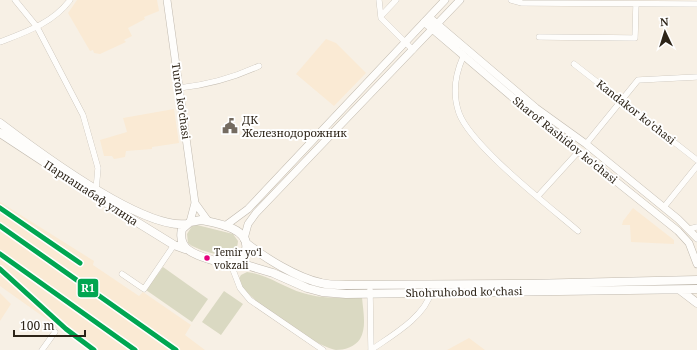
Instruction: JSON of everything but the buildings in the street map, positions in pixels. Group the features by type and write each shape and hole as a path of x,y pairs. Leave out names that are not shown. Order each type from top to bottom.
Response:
{"highway":[{"name":"Парпашабаф улица","path":"0,123 14,138 114,208 174,245 185,248 194,255 208,258"},
{"name":"Парпашабаф улица","path":"0,132 14,138 96,190 148,216 172,225 208,221 222,225"},
{"path":"185,248 181,234 182,229 188,223"},
{"name":"Shohruhobod koʻchasi","path":"222,225 236,230 245,241 276,263 310,280 322,284 370,289 431,292 697,289"},
{"path":"233,262 244,254 245,241"},
{"name":"Shohruhobod koʻchasi","path":"208,258 233,262 266,271 322,292 370,289 697,280"},
{"path":"680,290 697,303"}],"main road":[{"name":"Turon ko'chasi","path":"167,0 195,202 208,221"},
{"path":"222,225 248,209 427,20 444,0"},
{"path":"245,241 248,224 256,213 435,28 460,0"},
{"name":"Sharof Rashidov ko'chasi","path":"427,20 463,57 678,231 689,243 697,264"},
{"name":"Sharof Rashidov ko'chasi","path":"435,28 536,108 586,144 664,207 697,238"},
{"path":"613,178 619,171"},
{"name":"Turon ko'chasi","path":"188,223 195,202"}],"street":[{"path":"15,0 37,27 83,115 98,168 96,190"},
{"path":"0,42 37,27 62,12 70,0"},
{"path":"379,0 381,16 404,43 413,50"},
{"path":"381,16 396,0"},
{"path":"511,0 522,3 578,2 697,4"},
{"path":"539,37 636,37 636,4"},
{"path":"463,57 457,72 454,91 460,114 473,134 503,166 578,231"},
{"name":"Kandakor ko'chasi","path":"574,64 697,160"},
{"path":"179,88 215,83 259,66"},
{"path":"586,144 640,78 697,78"},
{"path":"538,196 579,151"},
{"path":"664,207 697,166"},
{"path":"689,229 697,227"},
{"path":"122,274 144,289 174,245"},
{"path":"233,262 240,288 250,300 323,350"},
{"path":"370,289 371,350"},
{"path":"371,350 408,324 429,300 431,292"},
{"path":"42,350 55,332"}],"shaded area":[{"path":"77,0 157,0 159,11 144,17 145,19 128,28 132,36 124,40 126,42 100,54 94,53 93,50 90,51 68,13"},
{"path":"326,39 336,43 366,73 334,106 296,74"},
{"path":"174,109 179,143 152,147 152,149 126,151 125,157 114,159 112,156 104,156 100,140 127,132 123,118"},
{"path":"0,202 94,261 93,265 139,296 143,292 191,325 185,335 205,350 90,350 0,286"},
{"path":"633,208 674,240 674,244 631,242 630,225 622,225 623,221"},
{"path":"0,293 11,304 0,321"},
{"path":"469,338 485,350 447,350"}],"green space":[{"path":"197,225 233,234 238,241 236,248 232,252 220,254 205,251 192,246 188,243 187,234 192,226"},
{"path":"163,267 208,299 192,322 146,290"},
{"path":"247,272 261,275 310,295 332,298 362,297 364,324 360,339 349,348 336,350 326,347 313,340 266,309 243,288 238,280 241,275"},
{"path":"224,291 243,304 221,335 202,322"}],"transit line":[{"name":"R1","path":"0,208 80,263"},
{"name":"R1","path":"0,226 176,350"},
{"name":"R1","path":"0,254 135,350"},
{"name":"R1","path":"0,269 66,329 94,350"}],"place":[{"name":"ДК Железнодорожник","path":"230,126"},
{"name":"Temir yo‘l vokzali","path":"207,258"}]}
